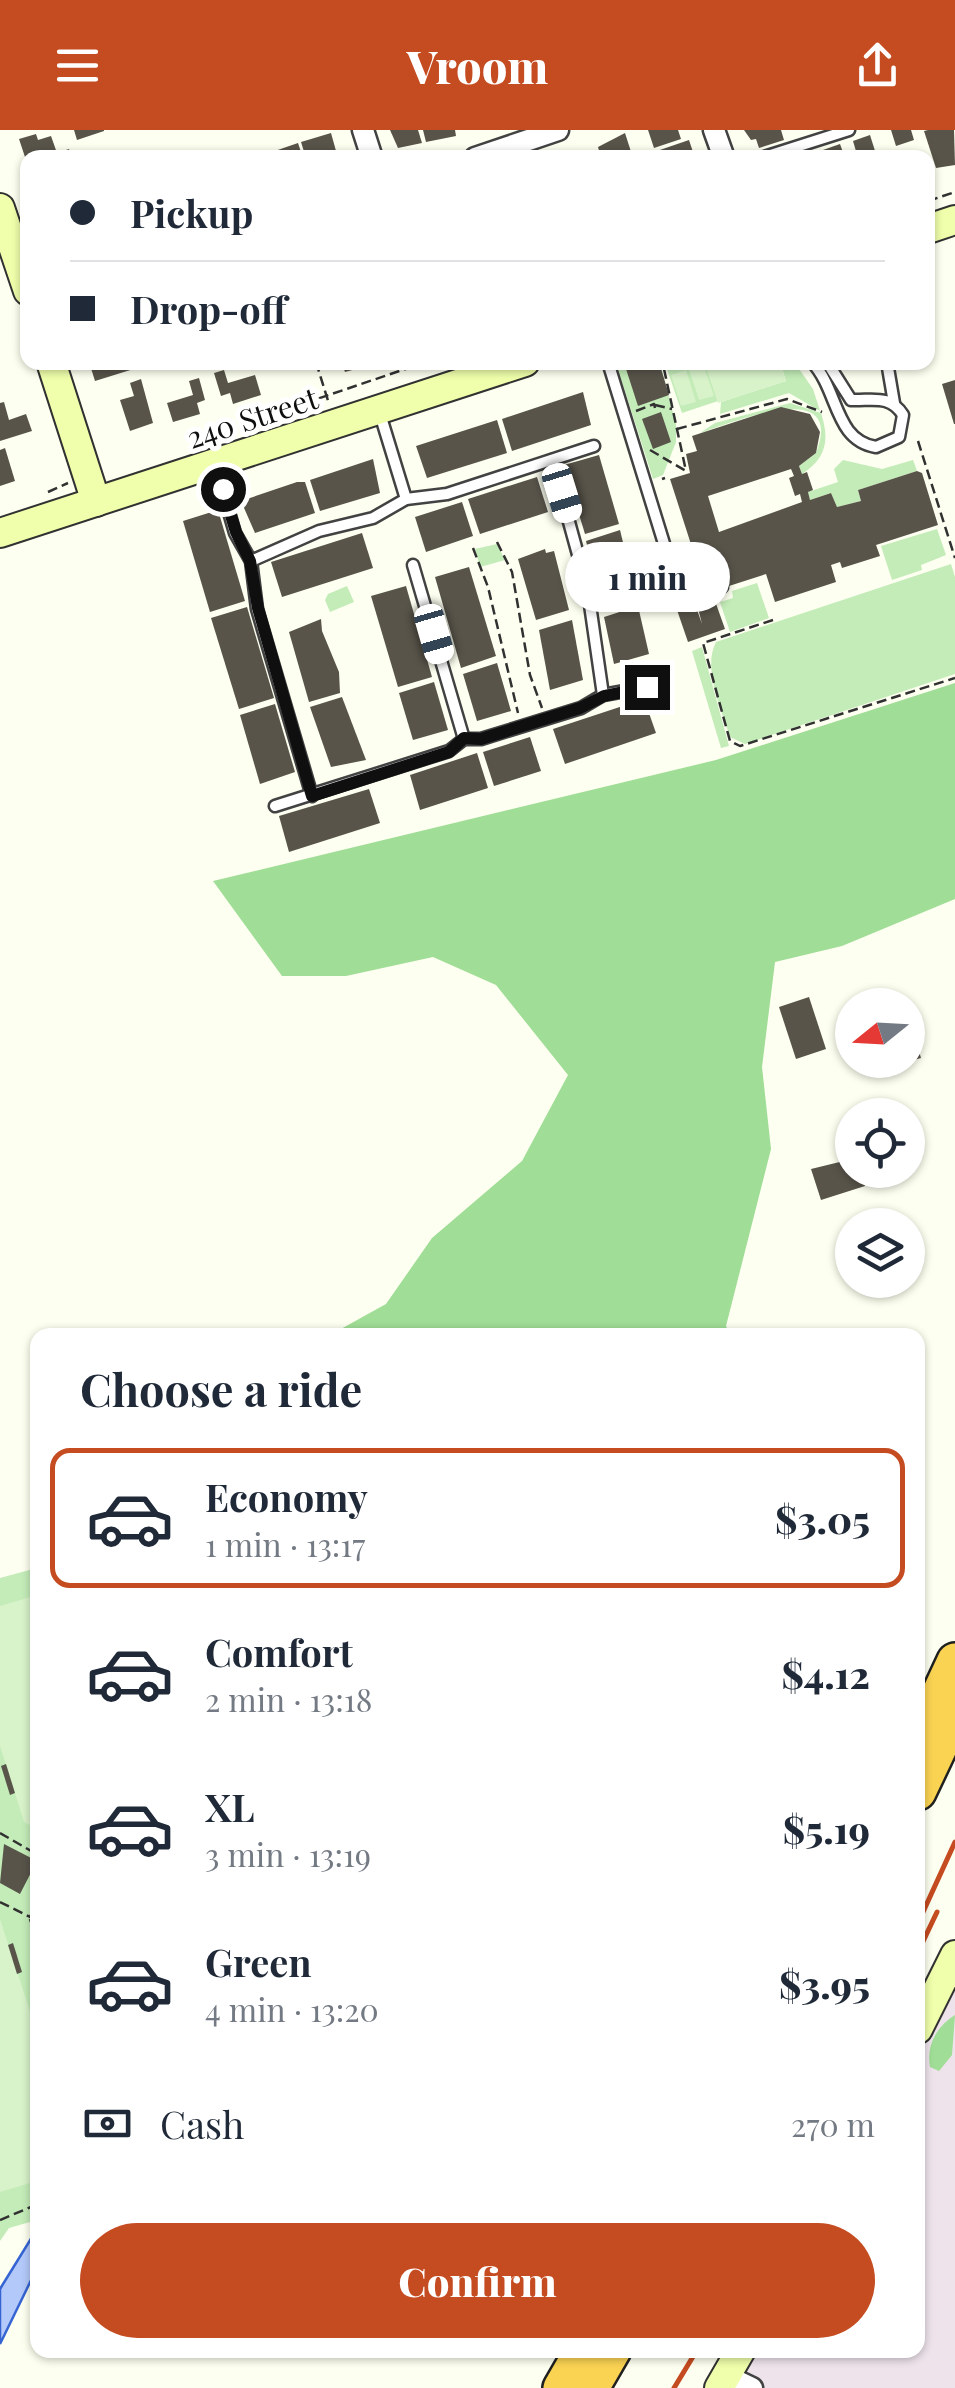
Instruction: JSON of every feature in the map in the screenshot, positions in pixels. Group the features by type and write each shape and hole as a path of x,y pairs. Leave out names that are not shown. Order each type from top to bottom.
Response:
{"highway":[{"path":"925,1725 955,1661"},
{"path":"925,1777 955,1714"},
{"path":"561,2388 578,2358"},
{"path":"591,2388 608,2358"}],"main road":[{"path":"0,208 20,268"},
{"path":"54,370 96,502"},
{"name":"240 Street","path":"0,532 500,370"},
{"path":"925,2015 955,1955"},
{"path":"733,2384 739,2358"}],"street":[{"path":"519,150 558,130"}],"lane":[{"path":"786,150 849,130"},
{"path":"610,370 678,588 692,595 722,587"},
{"path":"820,370 828,379 844,428 854,439 876,448 898,437 902,415 894,404 888,370"},
{"path":"831,370 851,400 894,404"},
{"path":"379,410 406,499"},
{"path":"250,561 270,549 320,531 374,518 406,499 447,494 594,446"},
{"path":"552,460 588,591 604,696"},
{"path":"215,463 236,532 250,561 258,608 312,796"},
{"path":"413,565 464,738"},
{"path":"275,806 449,752 464,738 481,739 580,708 604,696 647,687"}],"path":[{"path":"318,370 335,424"},
{"path":"314,400 402,370"},
{"path":"646,438 650,452 686,471 664,370"},
{"path":"676,429 787,399 824,412"},
{"path":"654,404 674,410"},
{"path":"635,411 640,424"},
{"path":"918,440 955,558"},
{"path":"497,542 512,572 530,675 542,711 531,715"},
{"path":"473,548 488,586 520,718"},
{"path":"773,620 703,642 730,741 740,746 955,678"},
{"path":"0,1832 30,1850"},
{"path":"0,1902 30,1918"},
{"path":"0,2220 30,2207"}],"shaded area":[{"path":"955,1955 955,2388 719,2388 736,2358 925,2358 925,2015"}],"green space":[{"path":"618,370 662,370 676,424 676,442 663,475 653,479"},
{"path":"667,370 707,370 718,401 682,413"},
{"path":"686,370 696,402 681,406 671,375"},
{"path":"689,370 705,370 714,396 699,400"},
{"path":"707,370 782,370 786,381 718,403"},
{"path":"783,370 800,370 813,389 820,411 789,393 720,414 721,402 786,381"},
{"path":"790,403 821,413 824,423 821,455 802,474 799,466 816,453 821,429 815,415 780,410 700,433 715,423"},
{"path":"843,460 882,469 913,460 917,471 858,490 861,501 837,507 831,493 810,500 808,492 838,482 834,469"},
{"path":"937,529 946,555 921,565 922,570 892,580 881,546"},
{"path":"497,544 505,560 480,567 475,549"},
{"path":"951,564 955,577 955,674 745,744 730,737 712,677 716,642"},
{"path":"757,583 769,618 730,632 720,602 733,598 732,591"},
{"path":"347,586 354,602 330,612 325,600 328,594"},
{"path":"702,647 729,746 721,748 692,651"},
{"path":"955,683 955,899 842,946 775,962 762,1067 771,1149 727,1328 343,1328 386,1304 432,1238 522,1161 568,1075 496,985 433,957 346,976 282,976 213,881 716,760"},
{"path":"30,1570 30,2222 9,2228 0,2241 0,1578"},
{"path":"30,1597 30,1825 24,1822 0,1746 0,1606"},
{"path":"0,1919 30,2011 30,2183 0,2192"},
{"path":"955,2015 952,2055 939,2071 930,2067 931,2044 938,2030"}],"water":[{"path":"30,2240 30,2282 0,2344 0,2289"}],"building":[{"path":"74,130 104,130 104,131 77,140"},
{"path":"390,130 418,130 422,143 398,148"},
{"path":"423,130 455,130 456,136 426,142"},
{"path":"648,130 678,130 681,139 654,148"},
{"path":"744,130 781,130 784,140 759,148 756,139 751,140"},
{"path":"891,130 911,130 914,140 896,146"},
{"path":"954,130 955,165 936,168 935,150 930,150 924,131"},
{"path":"331,133 336,150 304,150 301,142"},
{"path":"625,133 630,150 599,150"},
{"path":"36,134 38,140 51,136 56,150 23,150 19,139"},
{"path":"870,135 875,150 856,150 853,141"},
{"path":"689,140 692,150 660,150"},
{"path":"298,143 300,150 278,150"},
{"path":"92,370 130,370 95,381"},
{"path":"224,370 228,383 255,375 261,395 233,404 230,393 221,396 214,373"},
{"path":"626,370 661,370 669,395 638,406"},
{"path":"199,378 205,400 197,403 200,414 173,422 167,403 193,395 189,381"},
{"path":"141,379 153,423 130,431 120,400 134,396 130,383"},
{"path":"955,380 955,424 954,424 942,384"},
{"path":"583,392 591,425 512,451 502,419"},
{"path":"4,402 9,420 26,414 32,431 0,441 0,403"},
{"path":"781,407 810,414 820,432 816,453 799,466 802,474 807,472 813,490 808,492 810,500 831,493 837,507 861,501 858,490 917,471 922,473 938,525 876,545 880,556 842,568 840,562 831,565 836,582 775,602 766,574 729,586 717,559 698,566 670,479 690,473 686,454 697,451 692,436","holes":["791,469 794,476 789,478 795,496 800,494 802,502 719,532 708,496"]},
{"path":"661,412 671,442 653,449 642,419"},
{"path":"497,420 507,453 427,478 416,446"},
{"path":"5,448 15,481 0,486 0,450"},
{"path":"599,455 619,524 585,534 564,465"},
{"path":"373,459 380,493 320,511 310,480"},
{"path":"537,477 548,512 480,534 468,499"},
{"path":"305,482 315,513 255,533 241,501"},
{"path":"462,502 473,536 426,552 415,517"},
{"path":"218,510 245,601 210,612 183,521"},
{"path":"620,530 637,600 603,610 586,541"},
{"path":"362,533 373,568 282,597 271,562"},
{"path":"545,549 546,553 554,551 569,610 536,620 518,559"},
{"path":"469,567 496,656 461,668 435,577"},
{"path":"406,586 432,677 398,687 371,596"},
{"path":"714,598 725,629 688,642 677,610 695,604 702,624 697,604"},
{"path":"638,606 649,654 614,664 604,617"},
{"path":"247,607 274,698 239,709 211,618"},
{"path":"321,619 339,672 340,693 309,702 289,632"},
{"path":"572,620 583,680 550,690 539,630"},
{"path":"497,663 511,711 477,721 463,674"},
{"path":"434,682 448,730 413,740 399,693"},
{"path":"342,697 366,760 331,767 310,707"},
{"path":"644,699 656,733 565,764 553,729"},
{"path":"275,704 295,772 260,784 240,715"},
{"path":"530,737 541,771 494,786 483,752"},
{"path":"477,753 488,788 420,810 410,775"},
{"path":"369,789 380,823 289,852 279,816"},
{"path":"809,997 826,1049 796,1059 779,1007"},
{"path":"835,1163 835,1188 859,1188 821,1200 811,1169"},
{"path":"6,1764 15,1793 10,1795 1,1766"},
{"path":"4,1844 30,1857 30,1875 20,1894 0,1883"},
{"path":"13,1943 22,1972 17,1974 8,1945"}],"railway":[{"path":"925,1908 955,1842"},
{"path":"925,1937 937,1912"},
{"path":"674,2388 692,2358"}],"route":[{"path":"223,489 250,561 258,608 312,796 449,752 464,738 481,739 580,708 604,696 647,687"}]}
